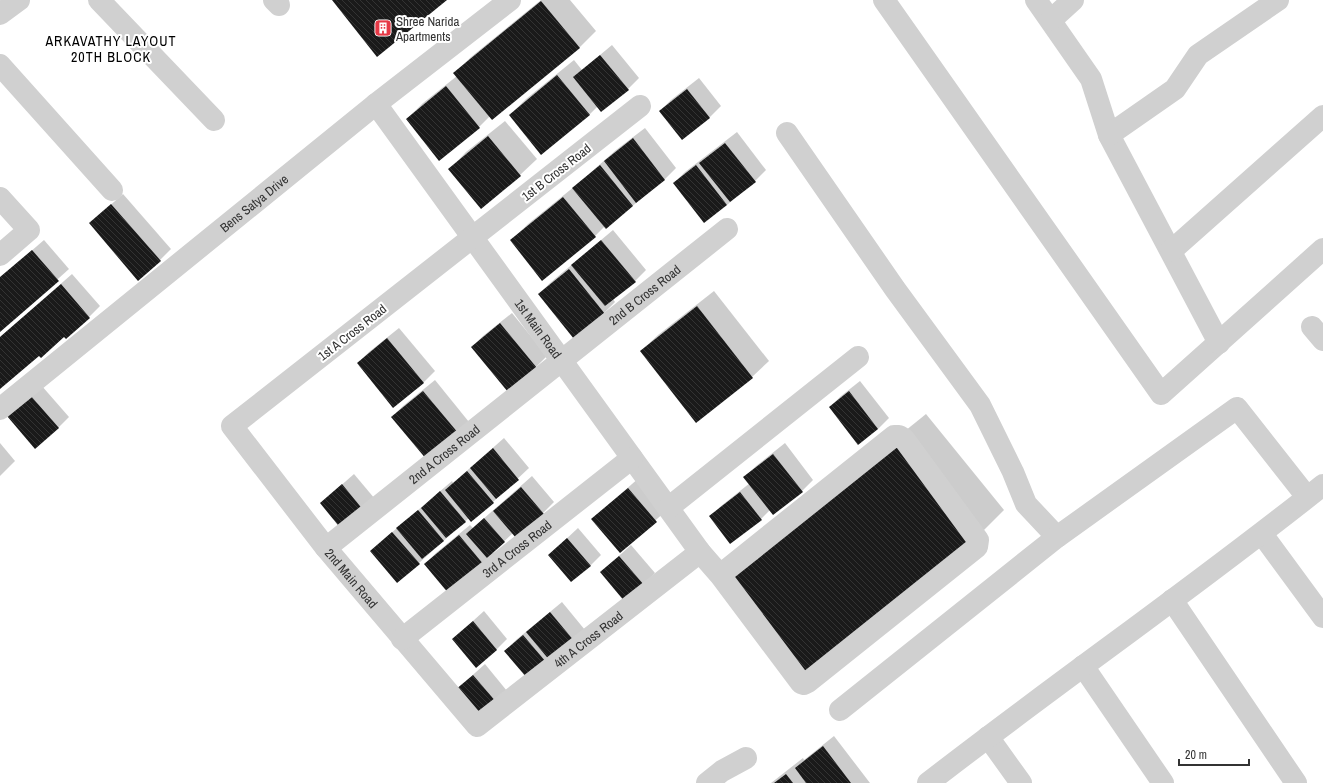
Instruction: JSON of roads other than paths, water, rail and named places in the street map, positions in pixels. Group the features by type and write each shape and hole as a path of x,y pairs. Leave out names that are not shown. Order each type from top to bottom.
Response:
{"street":[{"path":"0,14 19,0"},
{"path":"99,0 214,120"},
{"name":"Bens Satya Drive","path":"0,409 376,104 510,0"},
{"path":"884,0 1162,394 1323,249"},
{"path":"1036,0 1091,79 1109,135 1219,343"},
{"path":"1051,20 1074,0"},
{"path":"1109,135 1175,89 1198,55 1278,0"},
{"path":"0,65 112,190"},
{"name":"1st Main Road","path":"376,104 700,552 801,683 804,684 814,677 977,547 978,540 904,439 899,436 894,436 720,576"},
{"name":"1st B Cross Road","path":"472,237 640,106"},
{"path":"1171,251 1323,116"},
{"path":"787,133 895,289 980,405 1013,472 1026,504 1056,537"},
{"path":"0,198 29,230 0,255"},
{"name":"2nd B Cross Road","path":"562,360 727,229"},
{"name":"1st A Cross Road","path":"232,426 472,237"},
{"path":"668,508 858,357"},
{"name":"2nd A Cross Road","path":"326,548 562,360"},
{"path":"840,710 1056,537 1237,408 1315,491 1262,534 928,783"},
{"name":"2nd Main Road","path":"232,426 326,548 477,726"},
{"name":"3rd A Cross Road","path":"402,639 632,458"},
{"path":"1262,534 1323,617"},
{"name":"4th A Cross Road","path":"477,726 700,552"},
{"path":"1172,600 1296,783"},
{"path":"1083,666 1163,783"},
{"path":"988,737 1021,783"},
{"path":"707,783 722,771 746,758"}],"place":[{"name":"Shree Narida Apartments","path":"383,28"}],"district":[{"name":"ARKAVATHY LAYOUT 20TH BLOCK","path":"111,50"}]}
